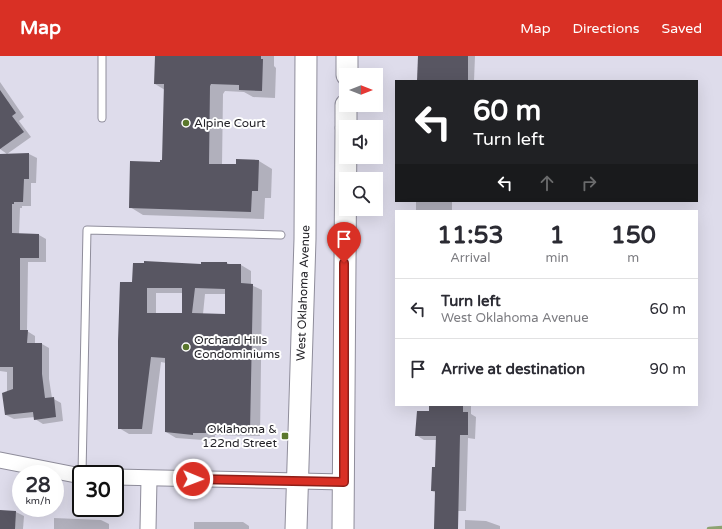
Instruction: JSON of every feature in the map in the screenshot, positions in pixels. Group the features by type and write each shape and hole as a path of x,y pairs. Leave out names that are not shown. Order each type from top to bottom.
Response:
{"main road":[{"name":"West Oklahoma Avenue","path":"296,529 305,240 306,56"},
{"path":"347,56 347,68"},
{"path":"343,529 346,164"}],"street":[{"path":"0,460 72,473"},
{"path":"124,478 344,482"},
{"path":"148,479 148,529"}],"lane":[{"path":"102,56 102,118"},
{"path":"82,465 88,230 281,235"}],"building":[{"name":"Alpine Court","path":"155,56 261,56 261,59 263,59 262,91 239,90 239,85 211,84 210,86 209,164 236,164 236,159 259,160 258,191 252,191 251,212 129,208 130,161 160,162 160,160 162,160 164,84 154,84"},
{"path":"418,56 468,56 468,80 417,80"},
{"path":"0,90 16,113 12,116 24,132 0,149"},
{"path":"29,153 29,179 24,179 23,202 14,202 14,204 12,204 12,233 39,234 39,258 20,258 20,330 28,330 27,343 42,343 42,374 45,398 54,397 56,417 34,420 33,412 5,415 2,393 13,389 13,367 0,367 0,154"},
{"name":"Orchard Hills Condominiums","path":"144,261 201,264 201,262 227,262 227,264 241,264 241,283 253,284 250,431 206,430 206,433 193,433 193,435 165,432 165,358 151,357 142,429 118,429 120,282 132,282 133,263 144,263","holes":["147,288 182,288 182,313 147,313","195,288 225,289 225,314 192,313"]},
{"path":"429,406 463,406 463,412 468,412 468,435 460,435 458,529 434,529 435,491 431,491 432,467 435,467 436,436 415,436 417,411 429,411"},
{"path":"0,510 12,511 12,517 16,517 15,529 0,529"}],"waterway":[{"path":"709,529 722,528"}],"place":[{"name":"Alpine Court","path":"186,123"},
{"name":"Orchard Hills Condominiums","path":"186,347"},
{"name":"Oklahoma & 122nd Street","path":"285,436"}],"route":[{"path":"193,479 344,482 344,263"}]}
